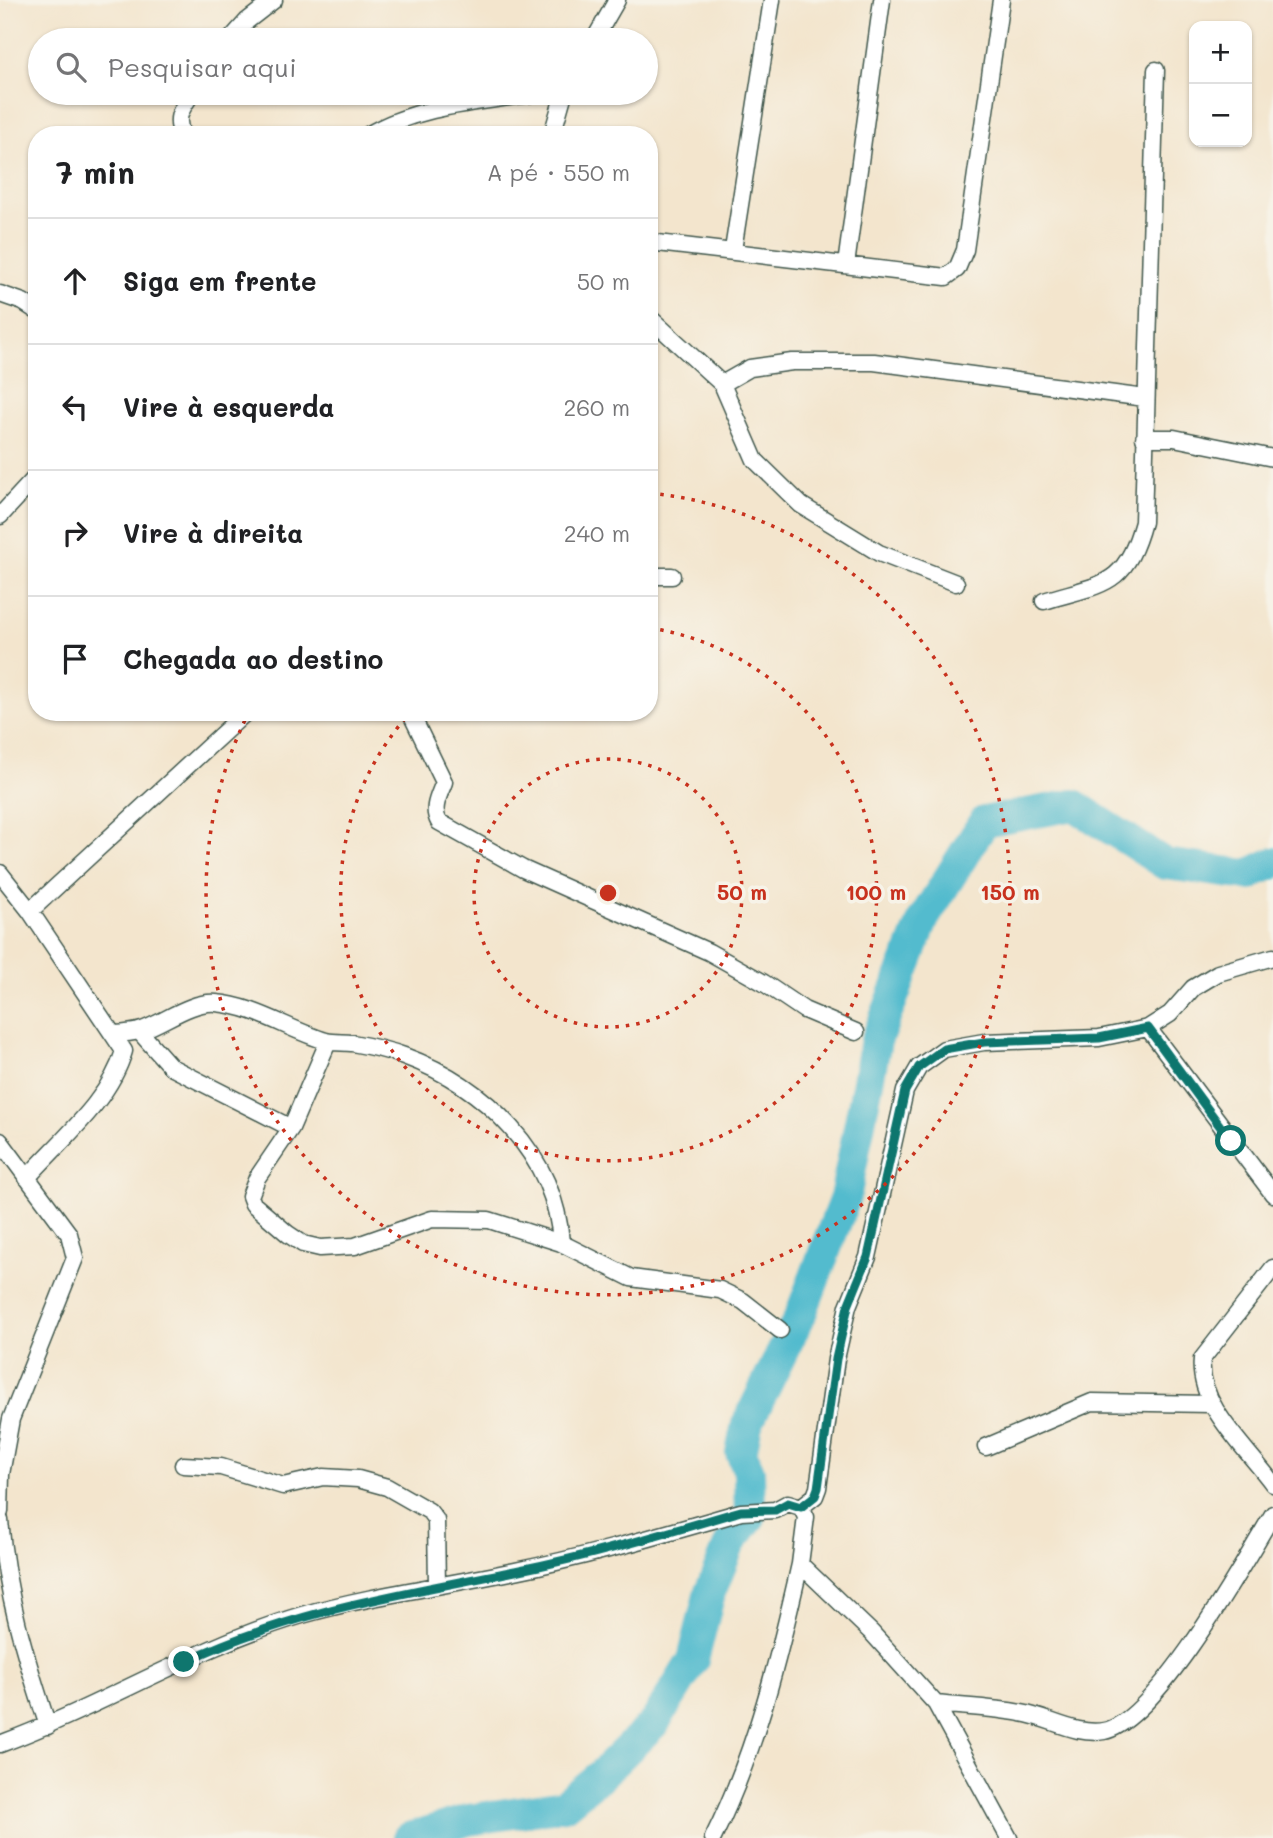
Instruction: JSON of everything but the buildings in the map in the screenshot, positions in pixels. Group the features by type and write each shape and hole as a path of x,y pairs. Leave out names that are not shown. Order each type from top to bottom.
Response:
{"street":[{"path":"241,28 274,0"},
{"path":"601,28 617,0"},
{"path":"733,250 772,0"},
{"path":"846,265 882,0"},
{"path":"658,243 946,277 957,269 965,250 1001,0"},
{"path":"1044,601 1105,584 1120,574 1135,550 1143,522 1156,69"},
{"path":"179,126 179,113 184,105"},
{"path":"383,126 468,105"},
{"path":"555,126 561,105"},
{"path":"0,294 28,306"},
{"path":"658,325 722,384 755,460 801,505 879,553 956,583"},
{"path":"722,384 750,368 792,362 874,362 1145,398"},
{"path":"1144,438 1174,438 1273,458"},
{"path":"0,516 28,486"},
{"path":"658,576 672,576"},
{"path":"30,911 236,721"},
{"path":"414,721 444,782 436,803 435,814 439,822 523,869 709,952 764,983 804,1010 856,1032"},
{"path":"0,873 30,911 116,1034 124,1051 119,1070 107,1089 27,1178"},
{"path":"801,1507 815,1496 818,1488 824,1429 848,1306 868,1257 905,1091 919,1067 944,1049 984,1042 1099,1038 1148,1028 1170,1014 1193,988 1218,973 1273,957"},
{"path":"116,1034 139,1031 195,1006 214,1002 246,1009 328,1042 353,1043 402,1055 447,1074 495,1111 527,1146 552,1189 560,1217 561,1243"},
{"path":"1148,1028 1273,1194"},
{"path":"139,1031 171,1067 290,1128"},
{"path":"328,1042 290,1128 257,1178 250,1196 253,1204 303,1244 320,1248 355,1245 432,1219 489,1220 561,1243 631,1278 720,1290 743,1301 780,1330"},
{"path":"0,1141 69,1234 75,1258 5,1415 0,1512"},
{"path":"1273,1268 1202,1359 1200,1377 1210,1404 1273,1484"},
{"path":"986,1447 1092,1402 1210,1404"},
{"path":"183,1465 221,1467 283,1486 323,1477 358,1479 387,1487 429,1511 436,1520 437,1586"},
{"path":"0,1744 48,1726 230,1640 303,1615 518,1571 741,1511 775,1510 788,1503 801,1507 806,1517 800,1564 776,1671 732,1796 713,1838"},
{"path":"936,1704 1023,1713 1084,1731 1105,1731 1126,1721 1153,1695 1182,1657 1273,1514"},
{"path":"0,1520 4,1563 16,1628 48,1726"},
{"path":"800,1564 872,1633 936,1704 1009,1838"}],"waterway":[{"path":"409,1838 468,1820 564,1805 602,1774 655,1722 693,1660 710,1592 730,1543 750,1517 749,1471 741,1453 747,1424 800,1316 845,1198 876,1041 924,918 984,822 1074,805 1165,864 1248,875 1273,863"}],"route":[{"path":"184,1662 230,1640 303,1615 518,1571 741,1511 775,1510 788,1503 801,1507 811,1501 818,1488 824,1429 848,1306 868,1257 905,1091 919,1067 944,1049 984,1042 1099,1038 1148,1028 1231,1141"}]}
